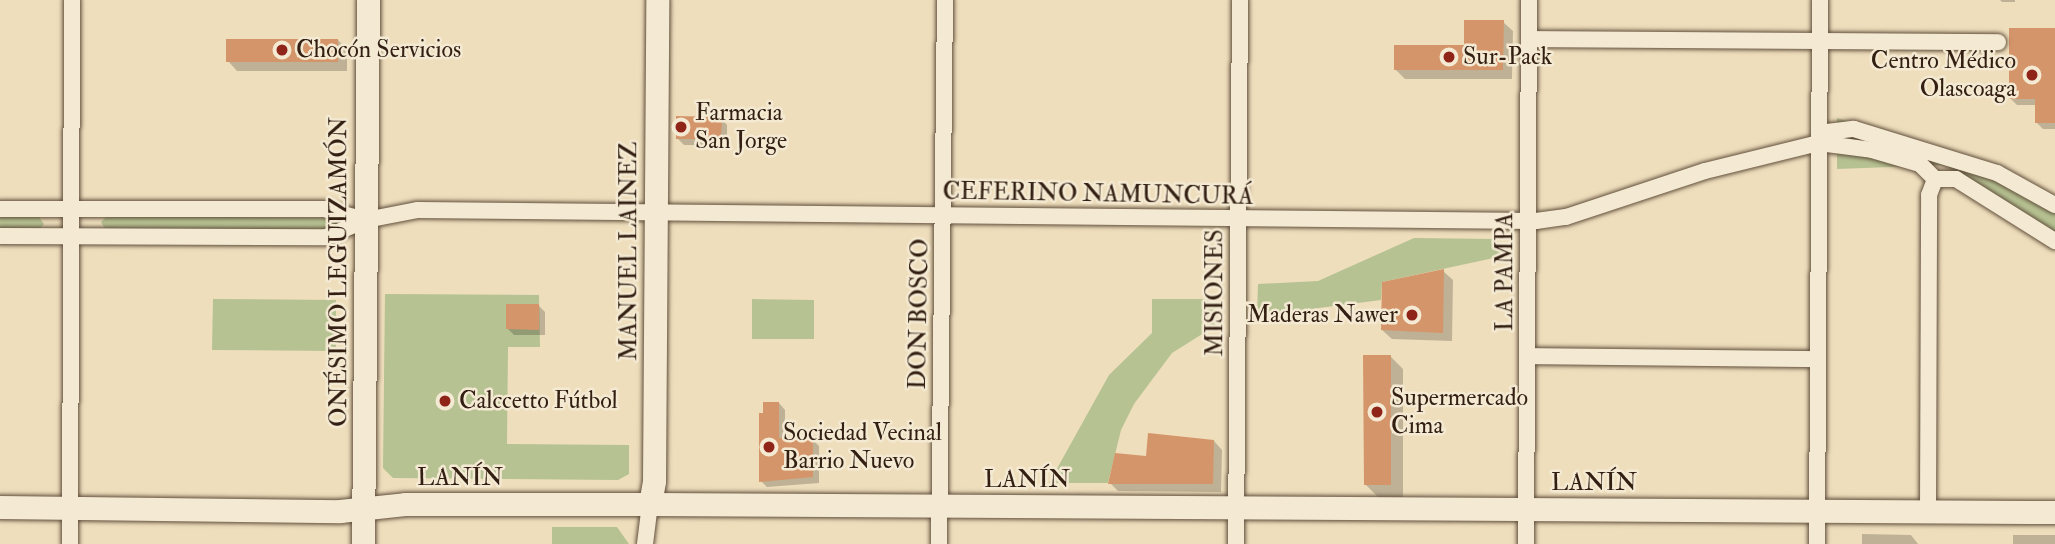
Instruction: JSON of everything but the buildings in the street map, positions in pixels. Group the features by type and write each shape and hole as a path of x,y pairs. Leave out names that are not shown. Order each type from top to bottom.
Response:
{"street":[{"path":"70,544 72,0"},
{"name":"ONÉSIMO LEGUIZAMÓN","path":"363,544 368,0"},
{"name":"MANUEL LAINEZ","path":"645,544 654,481 657,0"},
{"name":"DON BOSCO","path":"939,544 945,0"},
{"name":"MISIONES","path":"1236,544 1240,0"},
{"name":"LA PAMPA","path":"1526,544 1529,0"},
{"path":"1817,544 1820,0"},
{"path":"1529,39 1998,42"},
{"name":"CEFERINO NAMUNCURÁ","path":"0,236 326,237 366,220 418,210 1528,222 1566,217 1849,128 2007,177 2055,205"},
{"path":"1819,138 1920,164 1935,179 1956,179 2055,240"},
{"path":"1928,511 1929,195 1935,179"},
{"name":"CEFERINO NAMUNCURÁ","path":"0,209 324,209 366,220"},
{"path":"1527,356 1818,359"},
{"name":"LANÍN","path":"0,507 363,509 405,504 650,504 2055,512"}],"green space":[{"path":"1837,118 1985,164 2055,199 2055,234 1945,165 1837,169"},
{"path":"107,216 331,218 338,224 335,230 105,229 101,222"},
{"path":"0,217 39,217 44,224 39,230 0,230"},
{"path":"1414,238 1496,239 1503,256 1382,282 1381,300 1257,316 1258,284 1318,281"},
{"name":"Calccetto Fútbol","path":"385,294 539,295 540,347 508,347 507,444 629,445 629,474 618,480 393,478 383,468"},
{"path":"213,299 336,300 336,351 212,350"},
{"path":"752,299 814,300 814,339 752,339"},
{"path":"1152,299 1215,299 1215,326 1172,353 1134,404 1121,430 1108,483 1049,483 1109,375 1152,333"},
{"path":"552,527 617,527 629,544 552,544"}],"place":[{"name":"Chocón Servicios","path":"282,50"},
{"name":"Sur-Pack","path":"1449,57"},
{"name":"Centro Médico Olascoaga","path":"2032,75"},
{"name":"Farmacia San Jorge","path":"681,127"},
{"name":"Maderas Nawer","path":"1412,315"},
{"name":"Calccetto Fútbol","path":"445,401"},
{"name":"Supermercado Cima","path":"1377,412"},
{"name":"Sociedad Vecinal Barrio Nuevo","path":"769,447"}]}
